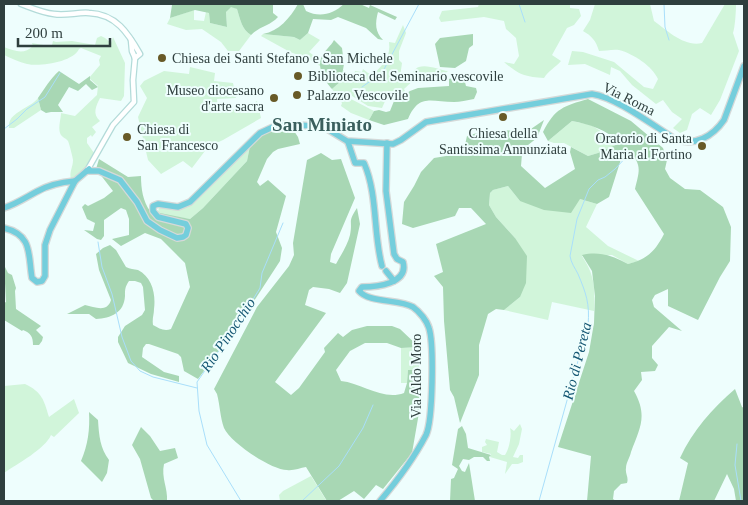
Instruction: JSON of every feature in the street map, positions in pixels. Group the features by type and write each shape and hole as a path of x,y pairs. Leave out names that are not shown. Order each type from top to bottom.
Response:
{"main road":[{"name":"Via Roma","path":"387,144 398,142 421,125 438,120 565,98 597,95 616,103 680,141 706,138 724,120 744,66"},
{"path":"4,228 12,230 22,238 30,254 32,278 37,282 42,281 45,276 45,245 56,215 75,180 88,170 98,171 120,180 137,202 146,221 170,236 183,237 188,231 186,224 157,216 152,210 155,205 178,207 190,202 246,145 260,132 269,127 286,124 324,127 348,142 387,144 386,191 394,254 397,259 403,262 404,266 402,272 394,281 384,269 378,249 369,176 364,163 356,163 348,142"},
{"path":"4,208 38,191 61,182 75,180"},
{"name":"Via Aldo Moro","path":"380,501 413,456 426,434 430,419 432,351 431,336 427,322 413,307 367,296 359,291 362,287 379,287 394,281"}],"street":[{"path":"21,4 53,14 88,13 108,17 119,24 140,54 135,58 134,102 113,125 88,170"}],"green space":[{"path":"159,4 273,4 273,13 278,17 251,35 243,27 237,9 231,7 226,12 227,27 210,23 209,13 195,10 170,18 172,5"},
{"path":"298,4 303,4 306,11 316,14 326,14 344,4 360,4 369,8 370,5 397,17 395,20 378,12 376,27 378,34 383,40 378,39 366,28 338,17 331,20 313,19 308,33 300,40 294,37 263,34 274,30 284,23"},
{"path":"479,4 570,4 570,8 579,9 581,16 574,25 567,28 552,55 561,61 544,78 532,77 518,73 504,62 514,64 519,56 516,38 506,29 504,21 484,17 441,22 439,18 442,11 478,7"},
{"path":"595,4 650,4 654,21 676,37 695,44 702,43 725,4 736,4 733,33 739,51 720,100 711,115 700,108 692,114 687,130 680,133 673,128 682,119 672,112 663,100 656,104 632,85 620,71 611,67 610,75 585,64 568,65 572,51 583,52 614,62 644,87 653,89 658,79 647,65 631,54 619,50 599,51 593,39 583,31 590,20"},
{"path":"231,6 237,9 243,27 251,35 239,51 228,51 221,42 202,29 186,30 167,24 170,18 194,10 194,20 204,21 206,12 209,13 210,23 227,27 226,12"},
{"path":"403,25 406,33 399,51 399,60 402,63 401,81 408,80 416,69 422,66 448,71 443,75 430,73 421,75 404,89 406,93 394,101 391,97 386,99 382,108 368,106 349,94 351,99 374,111 369,120 351,113 341,106 342,103 332,89 341,81 343,70 353,80 355,71 362,72 363,69 368,73 375,73 388,55 389,42 395,43"},
{"path":"308,33 320,40 309,52 321,61 320,66 261,36 263,34 294,37 300,40"},
{"path":"473,34 473,45 469,48 466,61 455,68 440,67 435,44 440,38"},
{"path":"101,36 111,43 113,37 125,63 124,96 121,101 100,98 95,113 100,121 92,127 96,132 92,137 91,135 87,138 87,143 94,153 82,172 71,179 73,159 68,141 60,133 61,113 75,116 97,95 98,86 89,78 100,65 99,60 101,56 81,48 76,54 63,60 33,65 4,55 4,47 16,51 26,51 33,46 32,43 52,45 53,41 72,41 95,45 97,38"},
{"path":"334,40 342,48 344,64 341,81 332,89 324,78 320,60"},
{"path":"190,67 215,73 214,81 233,83 236,98 217,99 218,110 244,109 257,101 261,118 208,147 192,168 183,161 161,174 148,160 138,117 147,98 140,86 144,81 164,71 189,74"},
{"path":"59,71 79,84 90,76 90,80 98,87 92,90 86,84 78,91 69,87 58,105 63,112 46,113 41,110 38,98 50,80"},
{"path":"463,75 466,86 476,88 477,92 474,99 456,102 421,102 412,111 408,119 384,125 369,120 374,111 390,111 394,101 410,91 418,88 449,86 449,79"},
{"path":"38,98 41,110 14,128 9,128 9,123 15,114"},
{"path":"588,99 631,121 663,148 667,160 665,169 670,178 685,189 700,190 723,207 731,227 730,261 698,320 668,306 668,289 655,295 652,300 654,307 682,331 669,327 652,346 652,358 658,365 655,371 641,372 642,380 634,391 641,408 641,422 626,466 627,483 621,484 614,491 613,499 616,501 587,501 591,456 558,447 589,352 594,323 595,296 592,271 582,255 606,255 628,264 641,260 650,254 664,234 635,189 638,167 632,154 627,149 622,156 609,197 597,204 580,199 571,213 544,210 520,201 508,186 493,190 490,193 489,205 496,217 515,238 527,256 526,283 520,297 504,310 496,309 488,314 479,345 479,375 460,423 454,397 450,390 443,287 434,276 443,272 436,244 486,224 471,208 459,208 455,216 413,228 402,224 404,202 421,172 434,158 452,155 465,145 467,136 487,130 528,131 544,120 537,138 528,145 522,154 521,166 545,188 575,169 570,152 571,147 588,156 620,143 598,128 572,121 548,141 543,132 556,113 566,106"},
{"path":"572,121 591,125 620,143 588,156 564,143 548,141"},
{"path":"282,128 292,128 300,144 273,152 267,159 257,182 260,186 268,180 286,196 276,232 282,248 280,261 239,324 198,379 184,371 181,357 178,354 149,344 146,344 143,348 142,357 164,372 179,376 179,382 151,374 128,363 118,342 118,337 125,326 142,315 145,310 141,283 129,281 122,307 112,316 96,319 89,314 67,314 85,305 104,308 109,304 111,300 99,270 96,254 110,245 116,250 126,267 138,270 150,281 154,298 153,325 164,330 171,329 190,287 185,263 161,239 145,233 121,246 112,239 129,235 129,219 126,210 121,208 104,220 104,236 101,240 84,230 93,231 95,223 87,219 82,207 85,204 88,206 104,198 113,191 96,169 99,159 128,177 141,176 143,195 150,211 190,219 203,208 247,161 250,146 264,134"},
{"path":"250,146 247,161 203,208 190,219 160,214 158,212 159,207 170,207 195,201"},
{"path":"321,153 332,160 341,159 355,198 331,254 330,262 336,264 346,246 351,230 351,219 357,208 360,224 347,283 340,293 329,289 313,287 309,290 305,305 326,313 275,382 291,395 299,388 325,352 324,348 338,333 343,337 352,330 367,326 392,326 400,329 419,347 401,348 387,343 365,343 350,351 336,370 341,381 380,393 396,395 404,393 408,370 419,370 420,407 412,453 383,489 376,485 364,499 354,491 338,501 327,501 306,467 292,470 280,469 242,447 224,428 217,394 214,389 257,307 289,266 294,255 293,243 307,160"},
{"path":"508,186 520,201 580,199 597,204 586,227 608,246 639,261 628,264 612,255 582,256 590,270 593,282 594,311 552,302 548,320 504,310 520,297 515,238 496,217 489,205 490,193 493,190"},
{"path":"4,265 8,273 12,275 16,288 16,309 41,326 36,330 43,337 39,345 33,345 32,338 28,332 22,331 4,320 4,303 6,302"},
{"path":"419,347 419,370 408,370 407,383 401,383 401,348"},
{"path":"25,384 42,397 49,417 74,399 79,413 54,437 51,435 37,451 4,473 4,386"},
{"path":"735,389 744,408 744,501 736,501 734,489 727,474 714,501 679,501 688,463 680,458 685,448 704,420"},
{"path":"89,412 98,420 100,442 109,460 107,473 102,482 81,461 88,437"},
{"path":"520,424 522,429 519,444 513,457 518,458 520,455 523,455 523,462 512,464 505,474 507,462 490,457 491,454 482,452 482,447 487,445 486,439 499,442 497,452 505,455 510,442 510,428 514,431"},
{"path":"462,426 466,434 468,448 491,455 489,457 490,461 483,457 474,457 469,460 463,459 459,466 465,472 469,463 475,501 450,501 451,479 454,478 458,469 452,465 458,429"},
{"path":"141,427 160,451 175,448 178,458 164,464 163,474 167,501 154,501 151,498 140,459 132,445"},
{"path":"311,476 326,500 280,501 279,495 283,491"}],"waterway":[{"path":"362,87 382,73 419,4"},
{"path":"519,4 525,22"},
{"path":"664,4 665,27 669,40"},
{"path":"4,129 27,109 45,97 60,73"},
{"name":"Rio di Pereta","path":"539,501 588,325 587,299 570,256 577,219 589,189 598,180 615,169 630,153"},
{"name":"Rio Pinocchio","path":"241,501 207,445 199,411 197,382 260,288 262,273 283,223"},
{"path":"98,242 102,267 112,294 122,337 131,361 140,371 153,377 197,388"},
{"path":"302,501 339,466 363,428 373,405"},
{"path":"737,444 735,465 741,501"}],"place":[{"name":"Chiesa dei Santi Stefano e San Michele","path":"162,58"},
{"name":"Biblioteca del Seminario vescovile","path":"298,76"},
{"name":"Palazzo Vescovile","path":"297,95"},
{"name":"Museo diocesano d'arte sacra","path":"274,98"},
{"name":"Chiesa della Santissima Annunziata","path":"503,117"},
{"name":"Chiesa di San Francesco","path":"127,137"},
{"name":"Oratorio di Santa Maria al Fortino","path":"702,146"}],"district":[{"name":"San Miniato","path":"322,124"}]}
